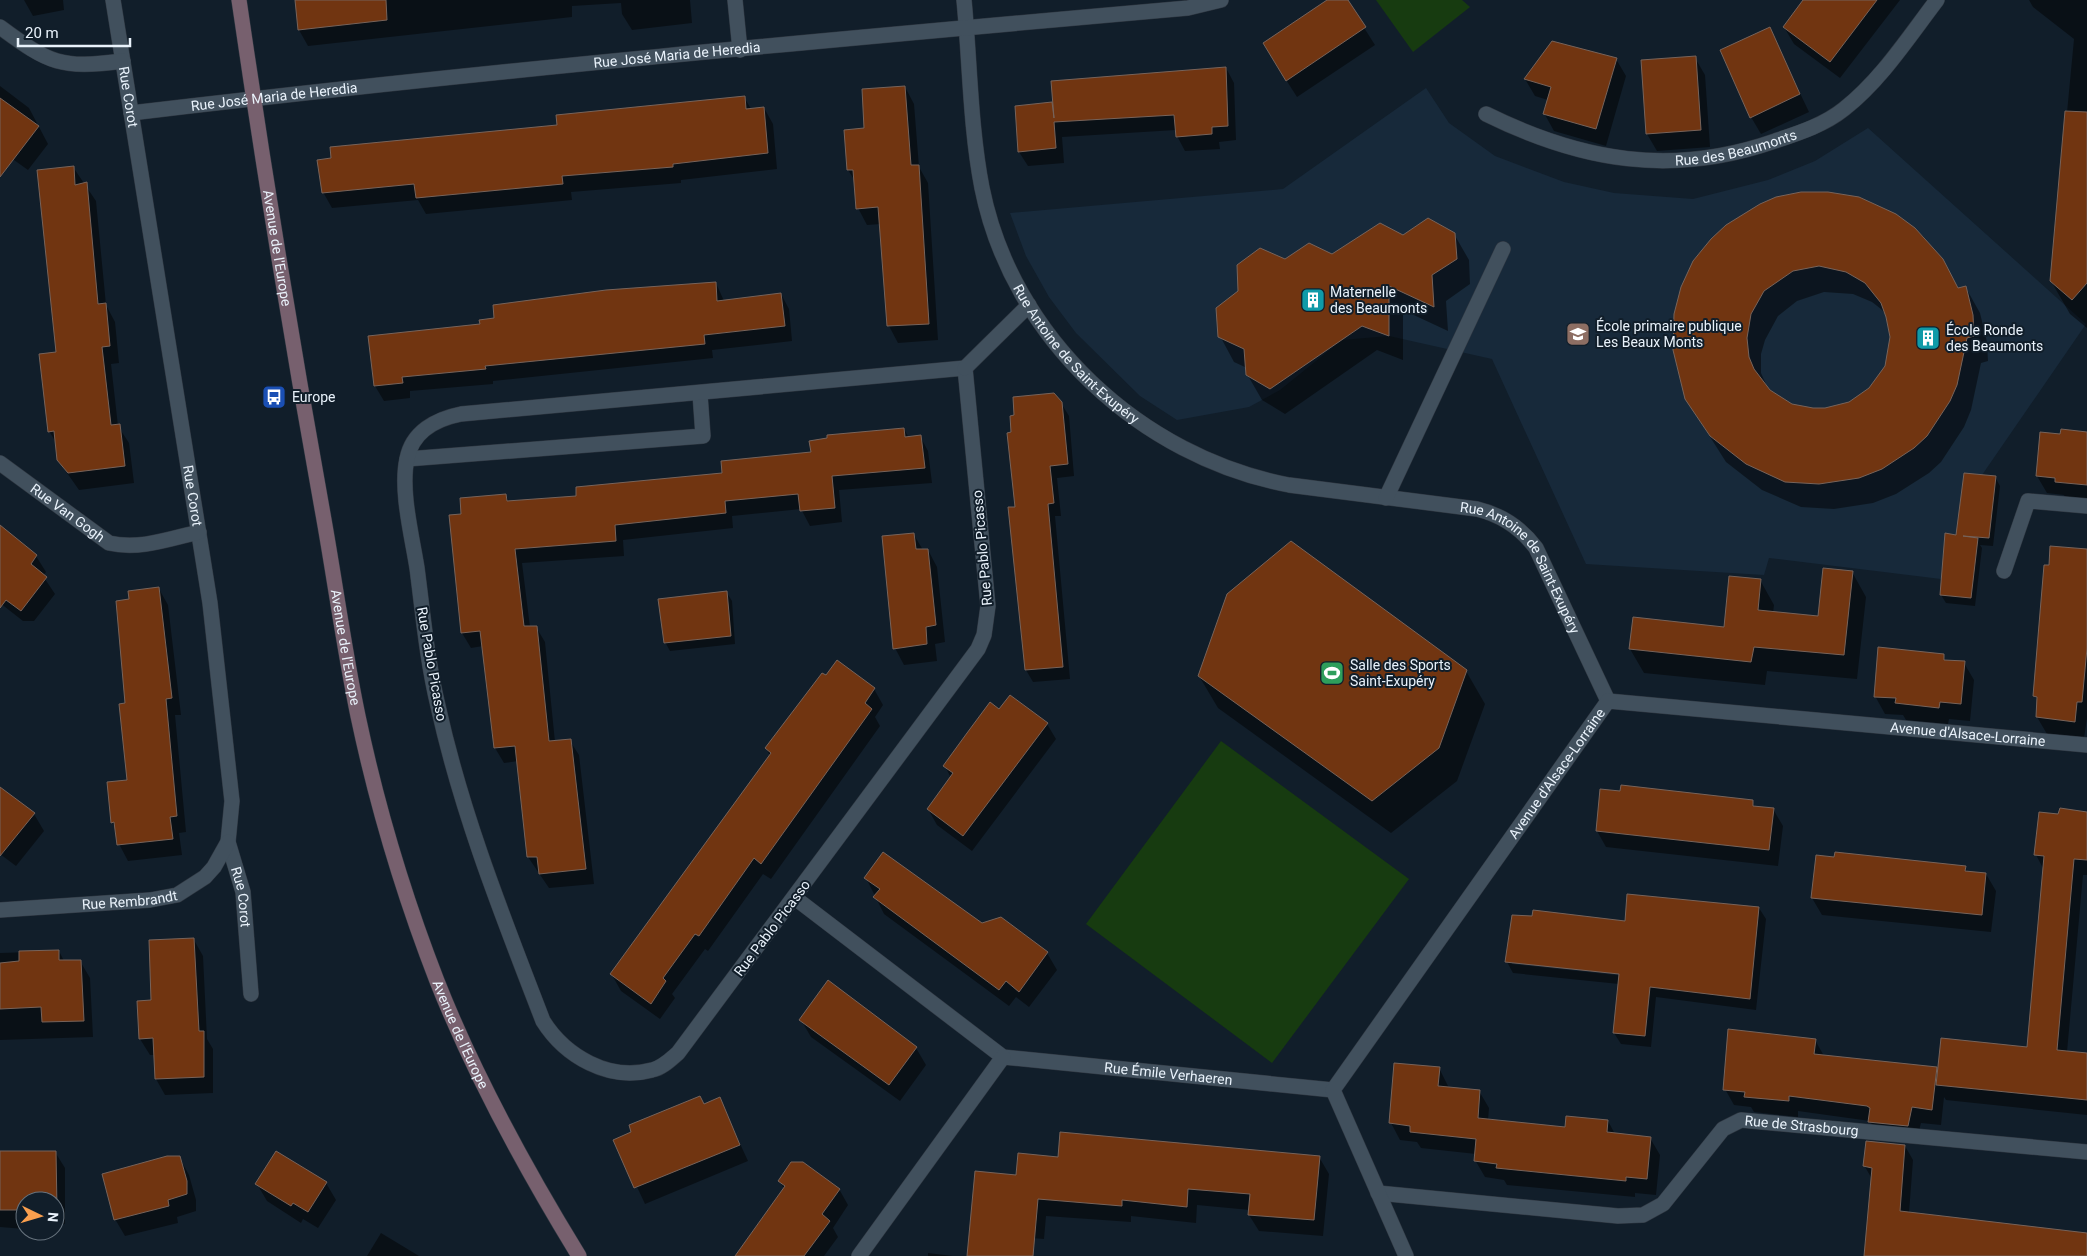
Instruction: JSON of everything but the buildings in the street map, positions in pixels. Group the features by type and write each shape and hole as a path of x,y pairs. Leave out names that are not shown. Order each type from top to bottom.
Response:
{"street":[{"name":"Rue Corot","path":"113,0 210,602 230,770 232,801 228,842 243,892 251,994"},
{"name":"Avenue de l'Europe","path":"240,0 302,401 358,716 384,820 403,885 428,956 467,1050 516,1148 579,1256"},
{"path":"735,0 740,50"},
{"name":"Rue Antoine de Saint-Exupéry","path":"964,0 975,135 982,188 1005,259 1029,305 1060,350 1091,383 1129,416 1174,444 1219,466 1265,481 1490,512 1517,527 1528,537 1544,562 1608,701"},
{"name":"Rue José Maria de Heredia","path":"131,113 254,98 1188,8 1221,0"},
{"name":"Rue des Beaumonts","path":"1486,114 1555,144 1646,162 1682,161 1742,151 1806,130 1842,110 1870,86 1937,0"},
{"path":"0,27 31,50 62,64 90,65 123,61"},
{"path":"1386,498 1503,248"},
{"path":"965,368 1029,305"},
{"name":"Rue Pablo Picasso","path":"965,368 988,606 984,635 978,649 686,1043 666,1063 653,1070 638,1072 607,1069 578,1057 552,1035 543,1020 480,858 438,708 406,496 407,459 412,446 420,433 445,417 965,368"},
{"path":"407,459 703,436 700,394"},
{"name":"Rue Van Gogh","path":"0,463 109,543 120,546 140,545 199,532"},
{"path":"2004,571 2028,501 2087,506"},
{"name":"Avenue d'Alsace-Lorraine","path":"1332,1090 1608,701 2087,745"},
{"name":"Rue Rembrandt","path":"2,908 150,900 177,895 205,877 214,867 228,842"},
{"path":"795,898 1003,1057 859,1256"},
{"name":"Rue Émile Verhaeren","path":"1003,1057 1332,1090"},
{"path":"1332,1090 1406,1256"},
{"name":"Rue de Strasbourg","path":"1378,1193 1618,1216 1644,1215 1663,1204 1723,1128 1741,1120 2087,1152"}],"shaded area":[{"name":"École primaire publique Les Beaux Monts","path":"1426,88 1449,123 1495,156 1564,182 1614,193 1693,199 1768,180 1815,161 1868,128 2086,324 1982,475 1964,473 1957,535 1945,534 1941,579 1769,558 1764,575 1586,564 1492,359 1389,336 1342,340 1280,390 1249,407 1177,420 1140,396 1076,333 1049,297 1026,256 1010,213 1283,189"}],"green space":[{"path":"1376,0 1462,0 1470,7 1413,52"},
{"path":"1221,741 1409,879 1272,1063 1086,924"}],"place":[{"name":"Maternelle des Beaumonts","path":"1313,300"},
{"name":"École primaire publique Les Beaux Monts","path":"1578,334"},
{"name":"École Ronde des Beaumonts","path":"1928,338"},
{"name":"Europe","path":"274,397"},
{"name":"Salle des Sports Saint-Exupéry","path":"1332,673"}]}
